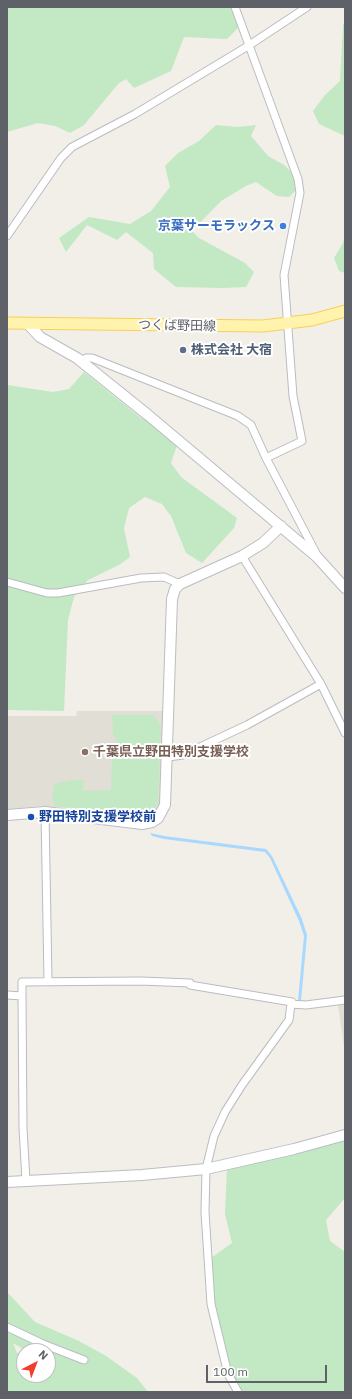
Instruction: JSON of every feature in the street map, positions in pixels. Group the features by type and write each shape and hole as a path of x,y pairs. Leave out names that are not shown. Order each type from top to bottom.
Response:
{"main road":[{"name":"つくば野田線","path":"7,324 222,327 288,324 345,311"}],"street":[{"path":"235,7 248,46 298,179 300,193 284,274 293,396 302,441 266,458"},
{"path":"7,236 61,158 72,148 135,114 248,46 307,7"},
{"path":"28,324 40,337 81,361 148,415 317,557 345,588"},
{"path":"81,361 86,358 92,358 238,416 251,425 266,458 317,557"},
{"path":"7,815 45,812 142,824 152,822 158,818 165,805 168,757 172,599 176,589 180,584 242,556 263,543 280,526"},
{"path":"242,556 321,684 345,733"},
{"path":"7,582 48,593 58,593 141,578 164,577 180,584"},
{"path":"168,757 183,754 247,725 321,684"},
{"path":"45,812 48,980"},
{"path":"26,1181 23,1128 22,982 48,980 190,983 190,985 292,1002 291,1004 306,1005 345,1000"},
{"path":"7,995 22,996"},
{"path":"238,1392 228,1374 211,1304 205,1212 206,1169 214,1136 225,1112 242,1085 289,1020 291,1004"},
{"path":"7,1182 142,1175 206,1169 294,1150 345,1135"},
{"path":"7,1327 43,1344 84,1360"}],"shaded area":[{"name":"千葉県立野田特別支援学校","path":"77,711 165,711 162,797 160,805 153,814 144,818 142,816 44,806 7,809 7,716 76,716"},
{"path":"345,1002 345,1054 338,1005"}],"green space":[{"path":"7,7 230,7 242,24 227,39 184,37 171,71 134,88 126,79 119,83 84,125 70,133 55,126 38,123 7,132"},
{"path":"345,23 345,136 319,124 313,111 325,95 340,81 343,24"},
{"path":"216,125 237,127 256,125 251,136 268,156 284,165 303,183 289,197 277,196 256,182 246,186 221,201 192,231 199,238 245,263 254,272 246,287 176,287 154,269 153,253 126,232 117,240 87,225 66,252 59,238 89,217 130,224 151,211 170,187 165,166 178,153 199,141"},
{"path":"345,233 345,273 339,271 334,258 343,243"},
{"path":"84,372 141,418 180,436 171,463 181,477 237,518 234,528 202,563 186,553 171,516 162,504 145,497 129,508 124,528 130,557 119,565 88,580 74,597 68,620 64,711 7,710 7,385 53,392 69,389"},
{"path":"112,715 153,715 161,725 158,803 151,812 146,815 54,806 54,802 52,800 54,784 72,780 84,780 83,791 111,790 112,757 115,756 116,737 113,736"},
{"path":"345,1140 345,1198 326,1220 330,1241 345,1252 345,1392 241,1392 221,1360 205,1278 208,1260 232,1243 225,1214 227,1169"},
{"path":"7,1292 35,1322 79,1341 106,1356 137,1378 148,1392 7,1392"}],"water":[{"path":"150,833 266,849 272,856 302,919 307,935 301,1001 298,1001 304,936 299,921 270,858 265,852 164,839 152,836"}],"place":[{"name":"京葉サーモラックス","path":"283,226"},
{"name":"株式会社 大宿","path":"183,350"},
{"name":"千葉県立野田特別支援学校","path":"85,752"},
{"name":"野田特別支援学校前","path":"31,817"}]}
